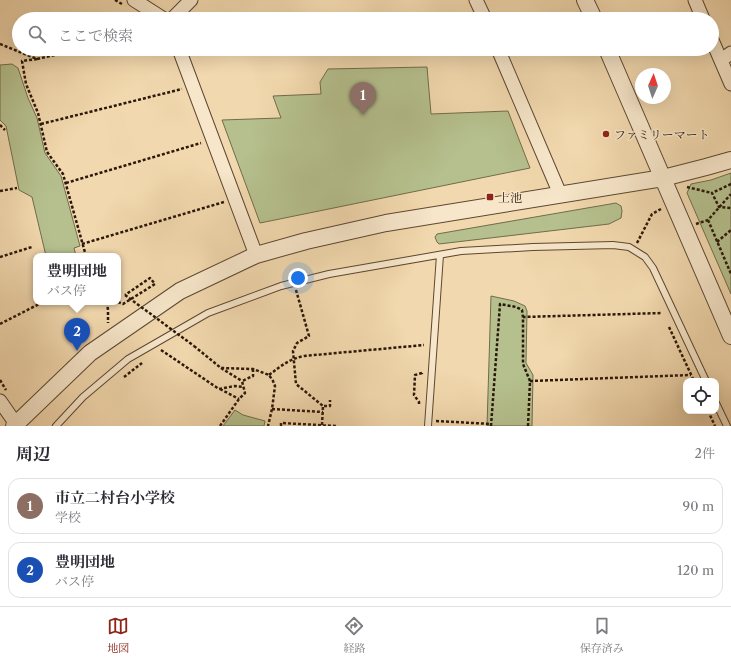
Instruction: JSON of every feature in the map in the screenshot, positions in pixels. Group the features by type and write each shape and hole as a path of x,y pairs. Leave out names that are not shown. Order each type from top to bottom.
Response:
{"street":[{"path":"134,0 153,12"},
{"path":"179,12 191,0"},
{"path":"476,0 481,12"},
{"path":"585,0 591,12"},
{"path":"695,0 700,12"},
{"path":"719,48 726,57 731,84"},
{"path":"182,56 256,255"},
{"path":"501,56 560,194"},
{"path":"610,56 731,336"},
{"path":"0,401 15,425 90,353 180,291 256,255 306,241 386,223 663,178 731,160"}],"lane":[{"path":"56,426 83,397 128,359 208,313 281,286 330,274 461,251 613,245 629,247 645,258 652,268 705,378"},
{"path":"428,423 440,255"},
{"path":"719,409 727,426"}],"path":[{"path":"0,44 12,49"},
{"path":"30,56 37,59"},
{"path":"50,56 22,61 26,84 38,113 47,152 63,174 85,253"},
{"path":"41,124 188,87"},
{"path":"0,125 5,130 0,130"},
{"path":"66,184 208,141"},
{"path":"683,192 690,182"},
{"path":"686,187 712,193 731,184"},
{"path":"0,191 17,188"},
{"path":"712,193 719,207"},
{"path":"696,224 708,220 731,194"},
{"path":"82,244 230,200"},
{"path":"719,207 731,208"},
{"path":"634,250 652,214 664,208"},
{"path":"693,217 698,230"},
{"path":"708,220 731,274"},
{"path":"717,242 731,230"},
{"path":"0,257 32,247"},
{"path":"121,303 123,304 131,299 155,284 150,278 125,295 131,299 194,346 221,368 242,381 245,393 220,426"},
{"path":"300,288 296,290 309,336 297,342 293,351 296,384 324,406 330,406 330,400"},
{"path":"428,423 491,425 500,304 516,307 522,310 523,364 530,382 528,426"},
{"path":"0,324 37,305"},
{"path":"107,305 108,323"},
{"path":"523,317 662,313 659,307"},
{"path":"666,320 693,378"},
{"path":"180,336 186,333"},
{"path":"269,375 293,358 304,356 424,343 424,352"},
{"path":"164,346 159,349 219,389 239,399"},
{"path":"122,378 144,362"},
{"path":"419,407 419,402 414,395 414,388 415,375 422,373 422,366"},
{"path":"221,368 253,369 269,375 275,386 268,426"},
{"path":"242,381 253,376 253,369"},
{"path":"530,382 691,374"},
{"path":"219,389 235,386 244,387"},
{"path":"322,425 324,406"},
{"path":"272,409 323,412"},
{"path":"709,414 715,426"},
{"path":"281,426 282,423 336,426"}],"green space":[{"path":"12,64 18,68 28,98 37,118 45,153 61,176 80,246 74,248 75,253 45,253 32,197 19,190 6,126 0,120 0,65"},
{"path":"427,67 431,114 508,111 530,168 260,223 222,120 281,118 273,96 321,94 320,82 328,69"},
{"path":"731,173 731,294 687,193 691,184 711,180"},
{"path":"616,203 621,206 621,218 609,224 439,244 435,237 437,234"},
{"path":"491,296 514,301 525,306 527,311 526,363 533,375 532,426 487,426"},
{"path":"235,410 243,415 265,421 264,426 223,426"}],"place":[{"name":"市立二村台小学校","path":"363,115"},
{"name":"ファミリーマート","path":"606,134"},
{"name":"上池","path":"490,197"},
{"name":"豊明団地","path":"77,351"}]}
